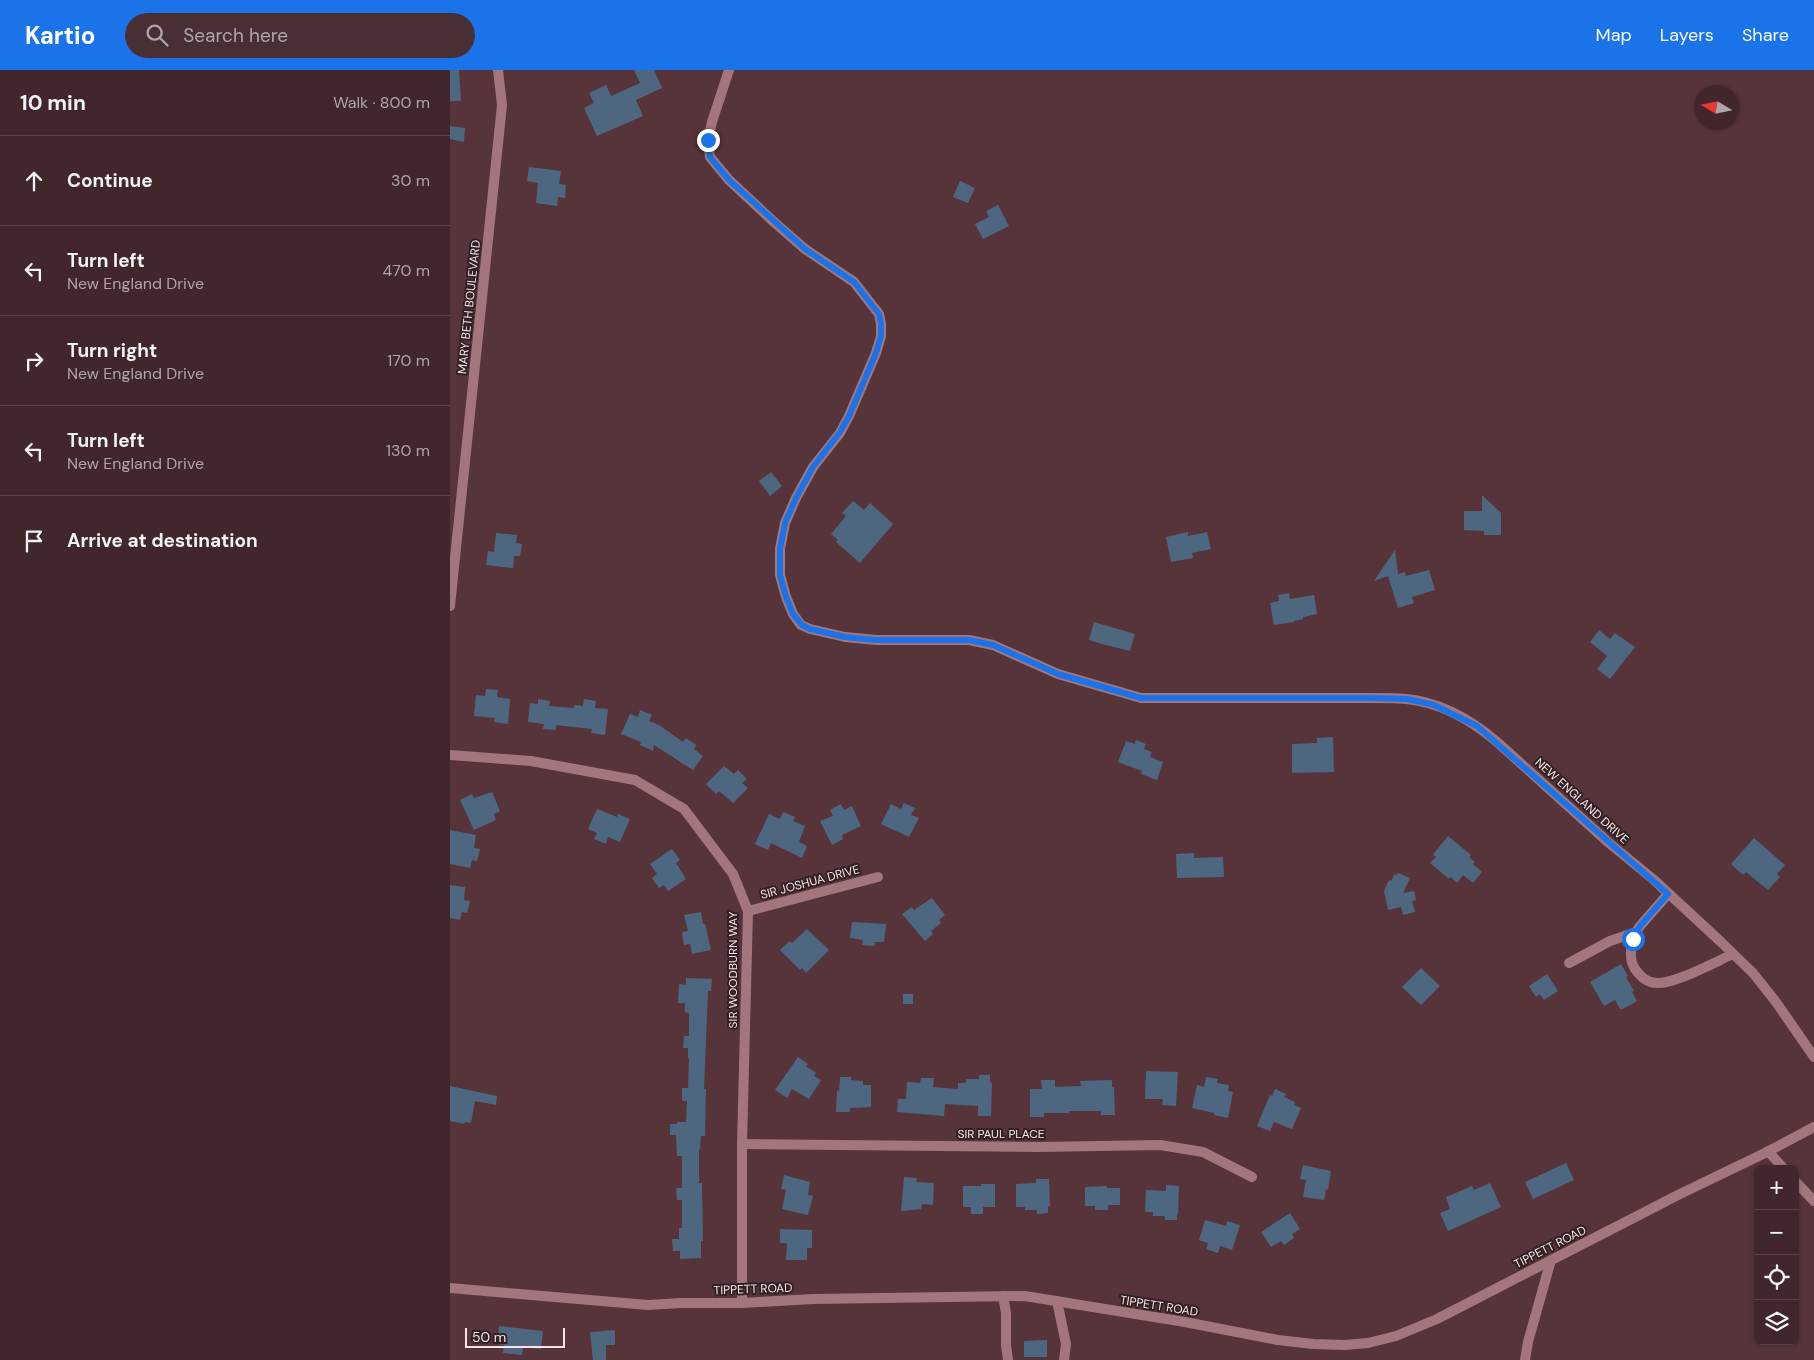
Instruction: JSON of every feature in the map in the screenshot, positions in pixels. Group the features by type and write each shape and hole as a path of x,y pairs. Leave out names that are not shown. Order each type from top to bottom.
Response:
{"street":[{"name":"MARY BETH BOULEVARD","path":"450,606 502,105 498,70"},
{"name":"NEW ENGLAND DRIVE","path":"729,70 717,104 708,140 710,157 729,180 805,249 854,282 879,314 881,324 881,336 876,353 849,416 840,432 813,467 785,523 780,549 780,575 793,614 802,625 817,631 853,638 969,640 993,645 1058,674 1141,698 1371,698 1407,699 1434,705 1477,726 1668,894 1733,954 1753,974 1776,1002 1814,1057"},
{"name":"SIR WOODBURN WAY","path":"450,755 531,761 635,780 684,809 732,874 748,911 742,1144 742,1303"},
{"name":"SIR JOSHUA DRIVE","path":"748,911 878,877"},
{"path":"1668,894 1640,926 1633,939 1630,955 1633,966 1640,977 1649,982 1666,982 1733,954"},
{"path":"1569,963 1610,941 1636,932"},
{"name":"TIPPETT ROAD","path":"450,1288 648,1305 813,1299 1025,1296 1185,1322 1278,1340 1313,1344 1345,1345 1368,1343 1396,1336 1437,1320 1814,1127"},
{"name":"SIR PAUL PLACE","path":"742,1144 1038,1147 1160,1145 1203,1152 1252,1177"},
{"path":"1768,1152 1780,1165"},
{"path":"1799,1185 1814,1201"},
{"path":"1525,1360 1528,1342 1551,1260"},
{"path":"1003,1296 1008,1360"},
{"path":"1057,1301 1065,1338 1065,1359"}],"building":[{"path":"450,70 459,70 461,101 450,101"},
{"path":"634,70 654,70 662,88 636,100 643,116 597,136 584,108 594,103 589,93 606,85 611,96 640,83"},
{"path":"450,126 465,128 464,142 450,139"},
{"path":"529,167 561,171 559,184 566,185 565,198 558,197 557,206 536,203 538,183 527,181"},
{"path":"960,181 975,188 968,203 953,197"},
{"path":"998,205 1009,226 983,239 975,224 989,217 986,211"},
{"path":"771,472 782,486 770,496 759,481"},
{"path":"1482,495 1501,513 1501,535 1484,535 1484,531 1464,530 1464,511 1482,511"},
{"path":"853,501 864,510 870,503 893,524 860,563 836,542 838,540 831,534 846,516 842,513"},
{"path":"1188,532 1188,536 1207,532 1211,549 1192,553 1193,558 1171,562 1166,537"},
{"path":"496,533 517,535 516,543 522,544 520,556 514,556 513,568 486,565 488,551 494,552"},
{"path":"1395,550 1398,574 1405,572 1406,576 1429,570 1435,590 1412,597 1414,603 1398,608 1388,576 1374,581"},
{"path":"1289,593 1290,599 1314,595 1317,614 1303,617 1303,619 1294,622 1274,625 1270,603 1279,601 1278,595"},
{"path":"1094,622 1135,634 1130,651 1089,640"},
{"path":"1599,630 1610,639 1615,633 1635,647 1610,679 1597,669 1607,656 1590,642"},
{"path":"486,689 498,690 497,697 510,699 508,724 494,722 495,718 474,716 476,695 485,696"},
{"path":"538,699 550,701 549,706 574,708 574,705 583,706 584,699 596,701 595,708 608,709 605,735 591,733 592,729 556,725 556,730 543,729 544,724 528,722 530,703 538,704"},
{"path":"640,710 652,715 649,721 659,725 683,742 686,738 696,745 694,749 703,756 693,770 654,745 653,751 640,745 641,742 621,734 630,714 638,717"},
{"path":"1333,737 1334,772 1292,773 1292,744 1317,743 1317,738"},
{"path":"1136,740 1146,744 1144,749 1152,752 1150,757 1163,762 1157,780 1141,774 1142,771 1118,762 1126,741 1135,744"},
{"path":"724,766 734,774 738,770 747,779 742,783 748,788 733,803 719,791 716,794 706,784"},
{"path":"492,792 500,811 494,814 496,820 474,830 460,800 472,794 474,798"},
{"path":"904,803 915,808 911,815 919,818 909,837 881,824 891,804 901,809"},
{"path":"841,804 844,810 852,806 861,826 842,835 843,839 832,845 820,821 833,816 830,810"},
{"path":"597,809 617,817 618,814 630,819 620,842 608,837 606,844 594,839 597,833 588,829"},
{"path":"783,812 795,817 793,821 805,826 799,842 807,846 802,858 771,843 768,850 755,844 769,814 780,819"},
{"path":"450,830 476,835 474,848 480,849 477,861 472,860 470,868 450,864"},
{"path":"1448,836 1471,855 1469,857 1475,862 1473,864 1482,872 1473,883 1463,875 1457,883 1451,877 1449,879 1430,863 1436,857 1433,855"},
{"path":"1754,838 1785,865 1777,874 1780,877 1768,890 1746,872 1743,875 1731,864"},
{"path":"672,849 680,860 676,863 686,879 668,891 664,885 659,888 652,878 657,874 650,864"},
{"path":"1194,853 1194,858 1223,857 1224,877 1177,878 1176,854"},
{"path":"1398,873 1410,878 1403,893 1414,891 1416,900 1412,901 1415,912 1403,915 1401,907 1388,910 1384,891 1389,880 1391,881 1395,874 1397,875"},
{"path":"450,885 465,887 464,900 470,901 467,913 462,912 460,920 450,918"},
{"path":"932,898 945,915 939,920 941,923 931,931 933,934 925,941 902,914 912,907 914,910"},
{"path":"701,912 711,950 692,954 690,944 684,945 682,932 688,931 684,915"},
{"path":"852,922 886,924 884,942 875,942 874,946 862,945 863,940 850,938"},
{"path":"807,929 829,950 806,973 802,968 800,970 780,950 790,941 792,943"},
{"path":"1621,964 1628,976 1626,977 1637,1001 1623,1009 1620,1009 1615,1000 1604,1006 1590,982"},
{"path":"1421,968 1440,986 1421,1005 1402,987"},
{"path":"1547,974 1558,991 1544,1000 1540,994 1536,997 1529,986"},
{"path":"686,978 712,979 711,991 708,991 704,1089 706,1089 705,1136 701,1136 699,1149 699,1183 702,1183 703,1241 701,1241 701,1258 680,1259 680,1251 673,1251 672,1239 679,1239 679,1228 682,1228 682,1200 677,1200 676,1188 682,1188 682,1156 677,1156 676,1135 670,1135 670,1124 686,1122 687,1101 682,1101 682,1088 688,1088 689,1058 688,1048 683,1048 684,1036 689,1036 689,1013 685,1012 685,1003 678,1003 679,984 686,985"},
{"path":"903,994 913,994 913,1004 903,1004"},
{"path":"798,1057 816,1073 814,1076 821,1080 809,1099 792,1089 787,1098 775,1090"},
{"path":"1146,1071 1178,1072 1176,1106 1162,1105 1163,1099 1145,1099"},
{"path":"979,1075 990,1075 990,1083 992,1082 991,1116 978,1116 978,1106 945,1104 944,1116 897,1112 898,1099 906,1099 907,1082 920,1083 921,1078 934,1078 933,1087 958,1089 958,1083 966,1083 966,1079 979,1079"},
{"path":"840,1077 851,1077 851,1080 863,1081 863,1085 871,1085 871,1107 850,1108 850,1112 836,1112 837,1090 839,1092"},
{"path":"1206,1077 1218,1079 1217,1083 1229,1085 1228,1091 1233,1092 1228,1118 1192,1108 1197,1085 1204,1087"},
{"path":"1041,1080 1055,1080 1055,1087 1081,1086 1080,1081 1112,1080 1115,1115 1101,1115 1101,1111 1069,1111 1069,1113 1044,1113 1044,1117 1030,1117 1030,1089 1042,1089"},
{"path":"450,1086 497,1096 496,1105 475,1101 471,1123 465,1122 464,1124 450,1121"},
{"path":"1275,1089 1286,1094 1284,1097 1295,1102 1294,1105 1301,1108 1292,1129 1274,1122 1270,1131 1257,1126 1270,1095 1272,1096"},
{"path":"1566,1163 1574,1180 1533,1199 1525,1182"},
{"path":"1303,1165 1331,1171 1328,1190 1326,1189 1324,1200 1303,1197 1306,1180 1300,1179"},
{"path":"784,1175 810,1182 808,1195 813,1196 808,1215 782,1209 786,1190 781,1189"},
{"path":"904,1177 917,1178 916,1182 934,1183 933,1205 922,1204 921,1209 901,1211"},
{"path":"1036,1179 1049,1179 1050,1206 1048,1206 1048,1213 1037,1214 1037,1210 1025,1210 1025,1207 1016,1207 1016,1184 1036,1183"},
{"path":"1490,1183 1501,1207 1448,1231 1440,1213 1450,1209 1446,1197 1472,1186 1474,1190"},
{"path":"981,1184 995,1184 995,1207 983,1207 983,1214 971,1214 971,1207 963,1207 963,1186 981,1186"},
{"path":"1166,1185 1179,1186 1177,1220 1165,1220 1165,1216 1153,1216 1153,1212 1145,1212 1146,1190 1166,1191"},
{"path":"1107,1186 1107,1188 1120,1188 1120,1205 1108,1205 1108,1210 1095,1210 1095,1206 1085,1206 1085,1187"},
{"path":"1290,1213 1300,1229 1292,1234 1294,1238 1284,1245 1281,1241 1271,1247 1261,1232"},
{"path":"1205,1220 1226,1226 1227,1221 1240,1225 1232,1250 1220,1246 1218,1253 1206,1249 1208,1243 1199,1240"},
{"path":"780,1229 812,1230 812,1248 807,1248 807,1260 786,1260 787,1243 780,1243"},
{"path":"499,1326 543,1331 541,1349 523,1347 522,1355 503,1353 504,1345 497,1344"},
{"path":"615,1330 615,1345 606,1345 606,1360 593,1360 590,1332"},
{"path":"1047,1340 1047,1357 1024,1357 1024,1341"}],"route":[{"path":"708,140 710,157 729,180 805,249 854,282 879,314 881,324 881,336 876,353 849,416 829,448 813,467 785,523 780,549 780,575 793,614 802,625 810,629 845,637 913,641 969,640 993,645 1058,674 1141,698 1371,698 1407,699 1434,705 1460,716 1496,741 1668,894 1640,926 1633,939"}]}
